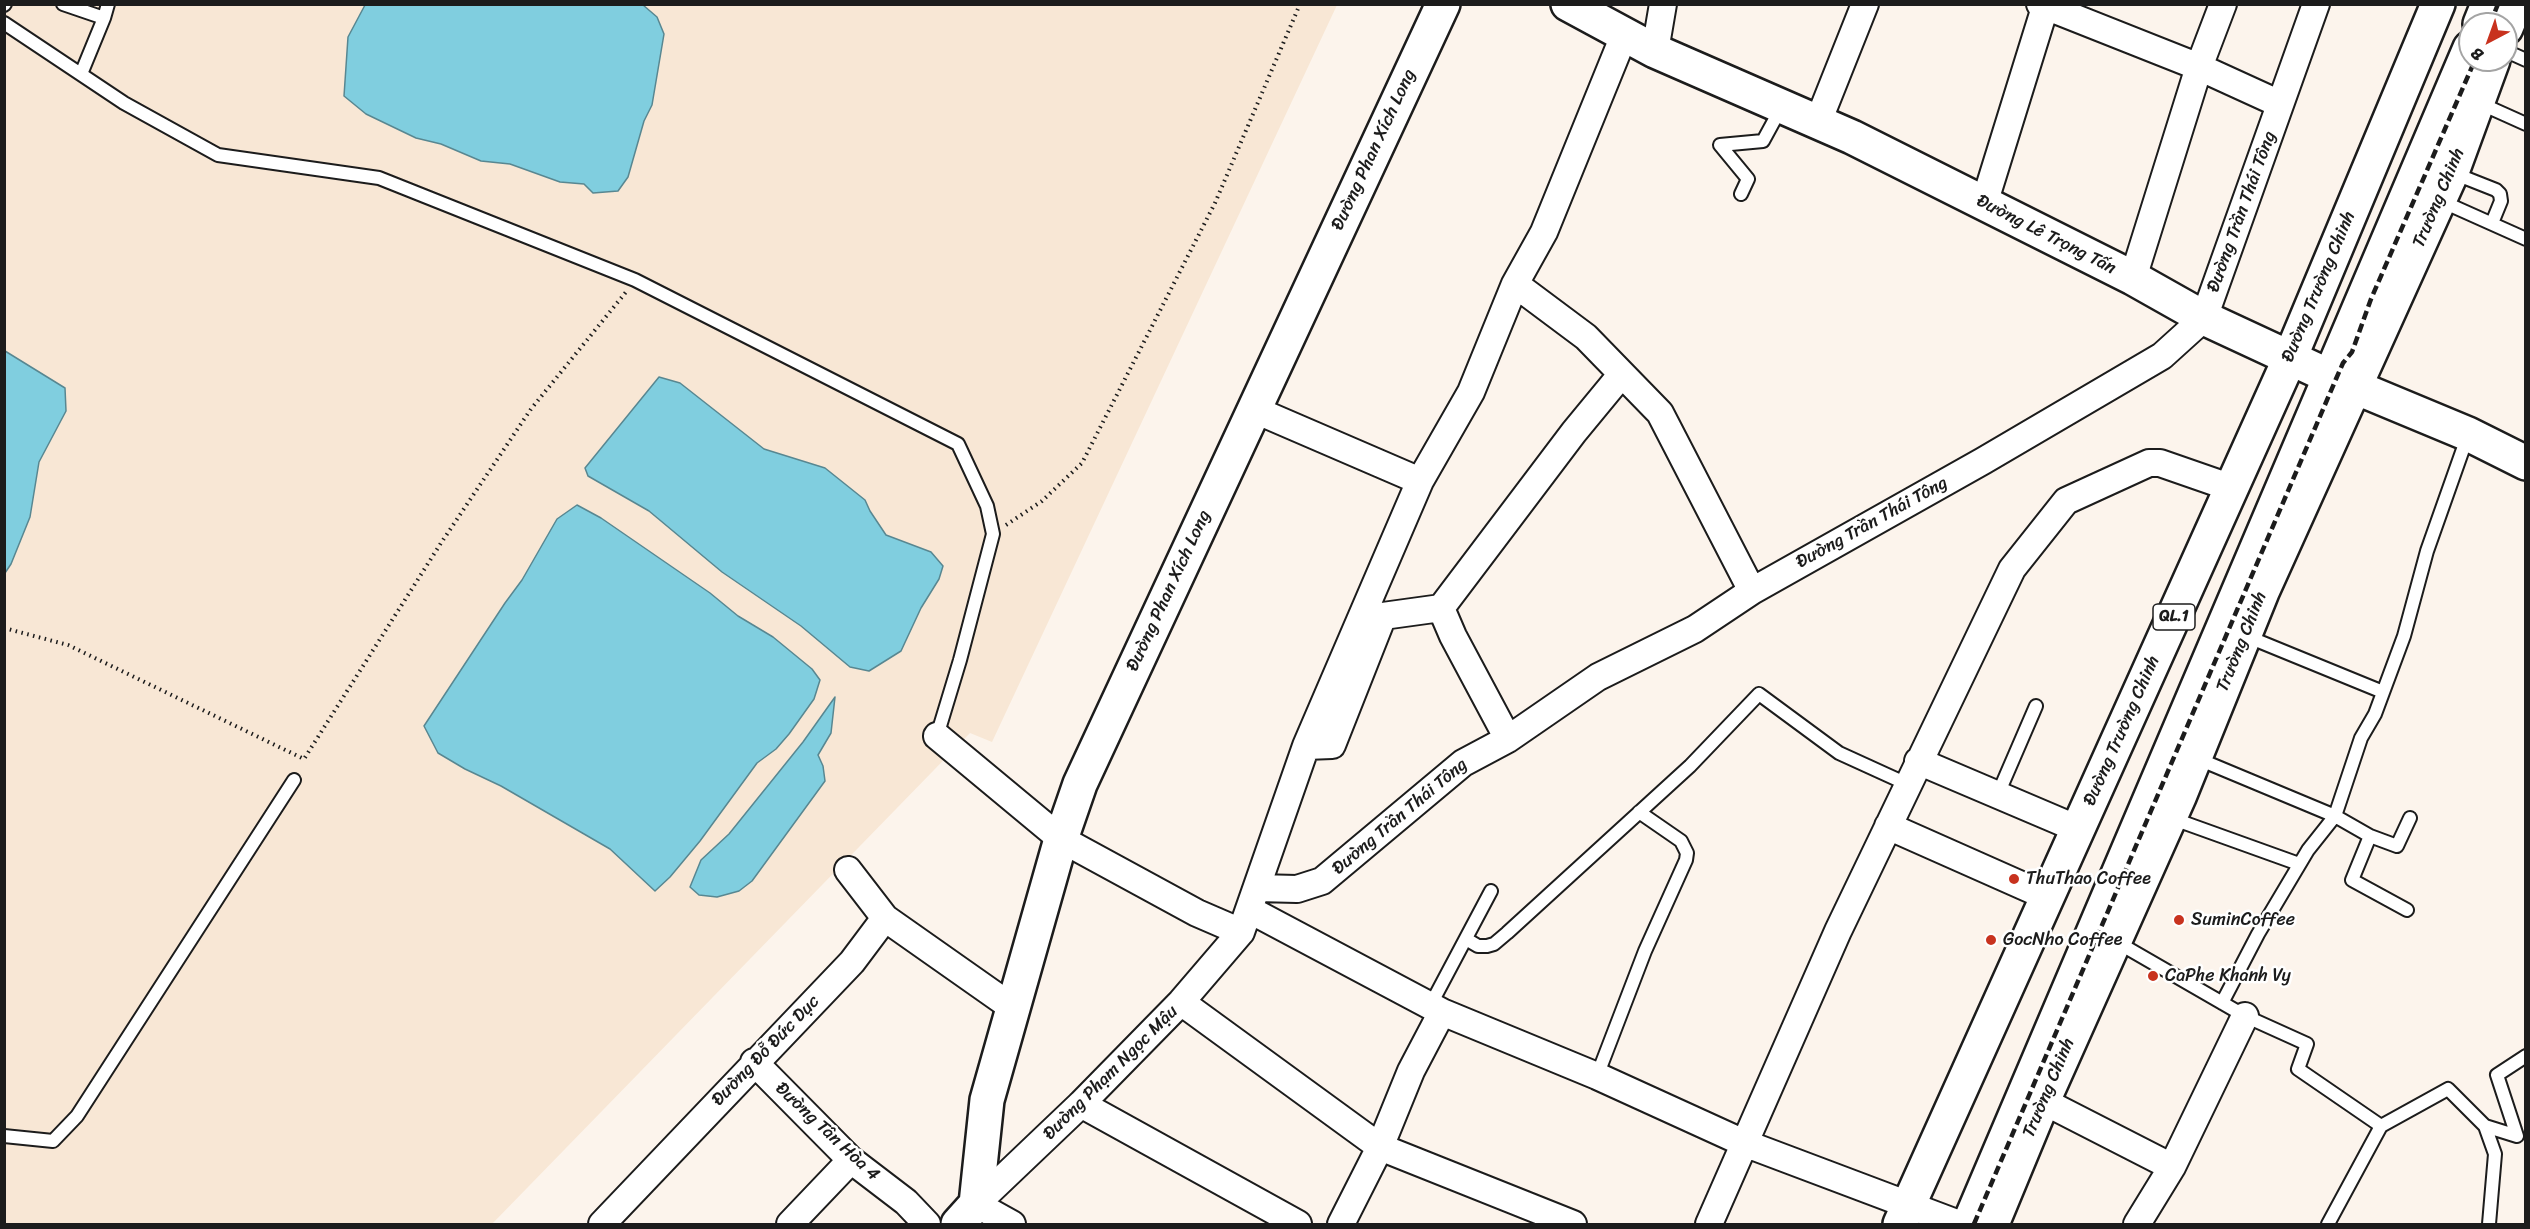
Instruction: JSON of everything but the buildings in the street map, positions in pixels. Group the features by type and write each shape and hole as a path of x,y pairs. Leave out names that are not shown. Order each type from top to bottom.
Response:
{"main road":[{"name":"Đường Phan Xích Long","path":"967,1214 987,1100 1061,839 1080,784 1443,4"},
{"name":"Đường Lê Trọng Tấn","path":"1568,4 1655,51 1818,122 2133,278 2204,318 2343,382 2468,434 2526,463"},
{"name":"Đường Trường Chinh","path":"1905,1215 2290,358 2438,4"},
{"name":"QL.1","path":"1969,1224 2343,382 2461,72"},
{"name":"Trường Chinh","path":"1992,1224 2043,1101 2195,758 2343,382 2446,186 2488,72"}],"street":[{"path":"1818,122 1865,4"},
{"path":"2133,278 2199,67 2223,4"},
{"name":"Đường Trần Thái Tông","path":"1250,910 1297,889 1322,881 1463,763 1508,739 1598,677 1695,630 1752,591 2149,365 2204,318 2316,4"},
{"path":"1655,51 1662,5"},
{"path":"1984,204 2044,5 2199,67 2280,104"},
{"path":"1250,910 1306,746 1420,481 1471,392 1515,284 1544,232 1624,33"},
{"path":"1515,284 1586,337 1660,413 1752,591"},
{"path":"1306,746 1332,745 1383,616 1441,608 1574,432 1621,375"},
{"path":"1253,409 1420,481"},
{"path":"1708,1224 1887,826 2012,569 2066,501 2149,463 2160,463 2232,488"},
{"path":"1441,608 1453,636 1508,739"},
{"path":"937,736 1061,839 1197,913 1250,910 1436,1009 1597,1076 1905,1215 1959,1224"},
{"path":"1918,761 2078,829"},
{"path":"1887,826 2048,897"},
{"path":"848,870 885,918 1013,1008"},
{"name":"Đường Phạm Ngọc Mậu","path":"967,1214 1182,1002 1250,910"},
{"name":"Đường Đỗ Đức Dục","path":"602,1224 754,1062 852,962 885,918"},
{"path":"1182,1002 1380,1147 1573,1224"},
{"path":"1341,1224 1380,1147 1436,1009"},
{"path":"2137,1224 2172,1167 2245,1016"},
{"name":"Đường Tân Hòa 4","path":"754,1062 851,1160 906,1202 927,1224"},
{"path":"2043,1101 2172,1167"},
{"path":"1081,1104 1298,1224"},
{"path":"790,1224 851,1160"},
{"path":"967,1214 1012,1224"}],"lane":[{"path":"63,4 104,18"},
{"path":"81,74 108,4"},
{"path":"4,23 124,104 219,155 379,178 635,280 958,444 987,506 993,534 960,660 937,736"},
{"path":"2476,102 2526,124"},
{"path":"1741,194 1748,179 1720,145 1762,141 1782,106"},
{"path":"2446,186 2492,223 2526,239"},
{"path":"2446,186 2496,190 2500,194 2501,201 2492,223"},
{"path":"2222,1003 2258,934 2308,849 2336,816 2361,738 2375,714 2404,636 2427,551 2468,434"},
{"path":"2245,635 2383,692"},
{"path":"1466,939 1478,946 1494,944 1690,766 1759,694 1839,753 1907,784"},
{"path":"1998,794 2036,706"},
{"path":"2195,758 2336,816 2370,836 2397,846 2410,819"},
{"path":"4,1136 53,1141 77,1116 294,780"},
{"path":"1597,1076 1645,951 1686,860 1687,853 1681,841 1639,812"},
{"path":"2170,817 2299,864"},
{"path":"2370,836 2352,880 2407,910"},
{"path":"1436,1009 1466,939 1491,891"},
{"path":"2114,940 2245,1016 2307,1044 2298,1069 2382,1126"},
{"path":"2521,1139 2497,1075 2526,1056"},
{"path":"2328,1224 2382,1126 2448,1089 2485,1126 2521,1139"},
{"path":"2485,1126 2495,1154 2489,1224"}],"path":[{"path":"993,534 1042,501 1082,463 1215,203 1300,4"},
{"path":"4,628 68,645 304,759 441,543 531,409 635,280"}],"shaded area":[{"path":"5,5 1337,5 992,742 970,733 492,1224 5,1224"}],"water":[{"path":"365,5 643,5 657,17 664,34 652,105 644,121 628,177 618,191 593,193 584,184 560,182 510,164 481,161 441,144 416,138 366,114 344,96 348,37"},
{"path":"5,351 65,388 66,411 39,462 30,517 11,564 5,573"},
{"path":"659,377 680,383 764,449 825,468 865,500 886,535 931,552 943,566 939,579 921,608 901,651 869,671 850,667 801,626 722,572 649,511 588,476 585,468"},
{"path":"577,505 601,518 710,593 738,616 773,637 812,669 820,680 814,699 789,734 776,749 757,763 700,841 655,891 610,849 501,786 438,753 424,726 522,580 557,519"},
{"path":"835,697 831,733 818,755 823,766 825,781 752,881 739,891 717,897 699,895 690,887 701,860 729,834 803,742"}],"railway":[{"path":"2495,12 2498,4"},
{"path":"1974,1224 2336,379 2343,363 2352,352 2371,299 2470,72"}],"place":[{"name":"ThuThao Coffee","path":"2014,879"},
{"name":"SuminCoffee","path":"2179,920"},
{"name":"GocNho Coffee","path":"1991,940"},
{"name":"CaPhe Khanh Vy","path":"2153,976"}]}
